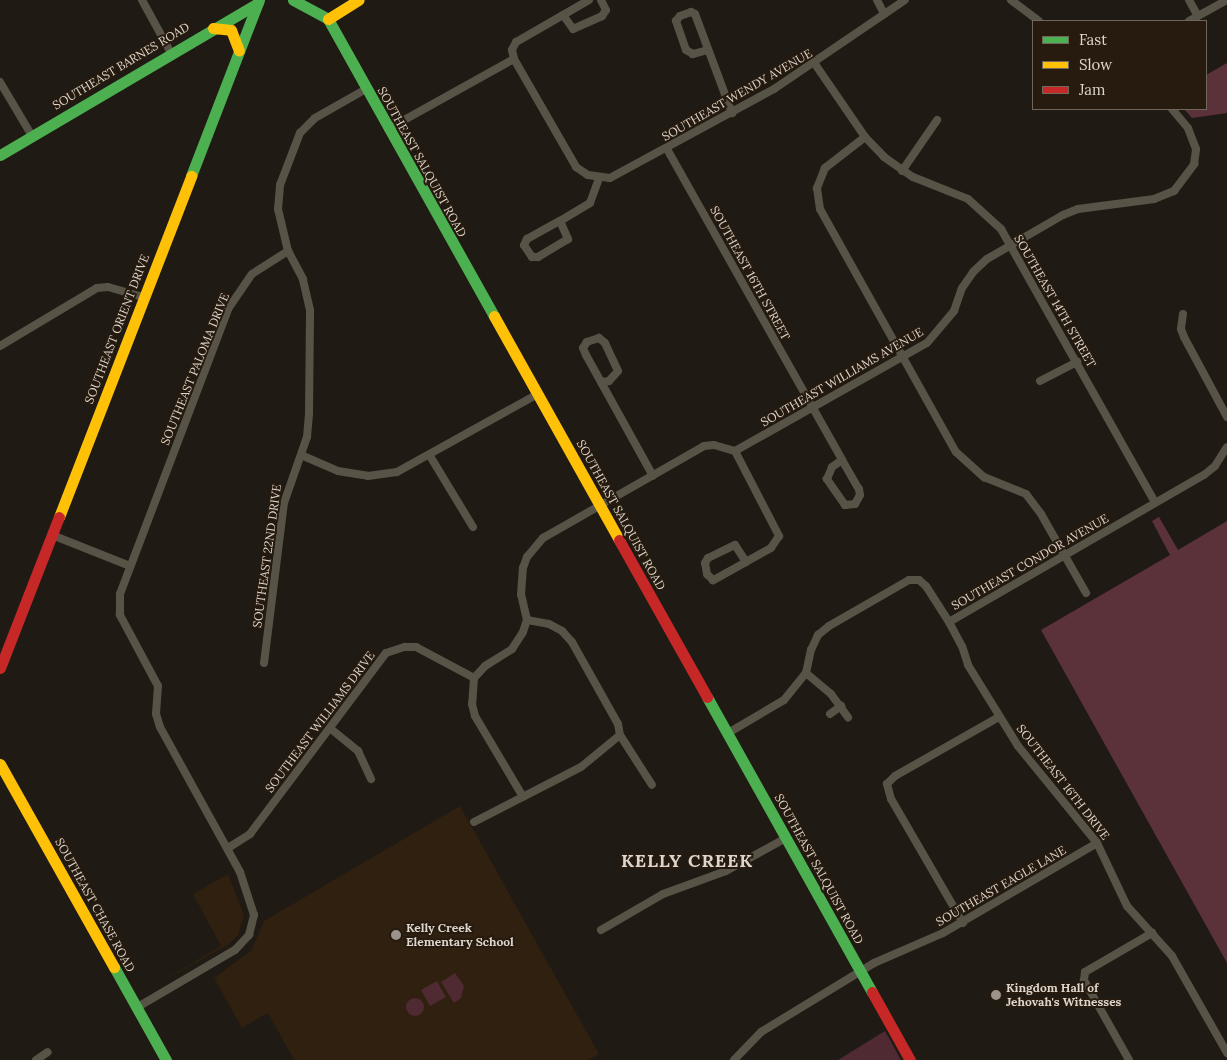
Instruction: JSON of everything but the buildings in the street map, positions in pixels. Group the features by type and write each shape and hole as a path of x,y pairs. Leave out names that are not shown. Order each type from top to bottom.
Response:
{"street":[{"path":"142,0 171,53"},
{"path":"293,0 328,19 358,0"},
{"path":"560,221 568,239 538,257 532,257 524,245 527,239 590,203 599,178 576,167 514,59 512,50 516,42 589,0"},
{"path":"563,15 573,29 582,28 602,16 606,10 601,0"},
{"path":"877,0 884,14"},
{"name":"SOUTHEAST WENDY AVENUE","path":"599,178 621,174 732,113 815,64 905,0"},
{"path":"1011,0 1038,20"},
{"path":"1189,0 1198,16"},
{"path":"1191,20 1227,0"},
{"name":"SOUTHEAST BARNES ROAD","path":"0,155 258,1"},
{"name":"SOUTHEAST ORIENT DRIVE","path":"0,668 258,1"},
{"path":"708,50 693,54 686,50 676,21 680,16 691,12 695,14 732,113"},
{"name":"SOUTHEAST SALQUIST ROAD","path":"328,19 910,1060"},
{"path":"213,28 231,30 239,51"},
{"path":"388,129 514,59"},
{"name":"SOUTHEAST 14TH STREET","path":"815,64 865,137 902,171 968,199 995,223 1011,244 1155,502"},
{"path":"0,82 32,136"},
{"path":"288,251 278,209 280,185 300,133 315,118 366,89"},
{"name":"SOUTHEAST WILLIAMS AVENUE","path":"736,451 927,343 942,329 972,272 1011,244 1078,209 1165,196 1185,180 1194,164 1196,149 1193,138 1173,110"},
{"path":"902,171 936,120"},
{"path":"865,137 824,168 819,177 817,198 825,218 956,452 984,477 1026,494 1086,593"},
{"name":"SOUTHEAST 16TH STREET","path":"667,149 859,489 860,495 855,504 845,505 827,479 826,474 832,466 842,460"},
{"name":"SOUTHEAST 22ND DRIVE","path":"264,663 284,503 291,475 301,455 309,413 310,310 303,278 288,251"},
{"name":"SOUTHEAST PALOMA DRIVE","path":"228,848 160,727 156,714 158,686 120,615 120,594 228,309 252,274 288,251"},
{"path":"0,346 97,288 108,287 144,298"},
{"path":"1183,314 1181,329 1184,337 1227,417"},
{"path":"601,382 609,381 618,371 605,343 599,338 586,342 583,348 601,382 653,476"},
{"path":"1040,381 1077,362"},
{"path":"301,455 338,471 368,476 397,472 430,456 538,394"},
{"path":"523,797 475,716 472,704 474,678 518,643 527,620 521,582 527,556 550,532 704,446 714,445 736,451 779,536 777,543 746,562 713,580 704,568 708,558 735,546 746,562"},
{"name":"SOUTHEAST CONDOR AVENUE","path":"728,733 784,700 806,673 810,650 818,636 909,580 919,580 926,586 949,622 1204,474 1215,466 1227,447"},
{"path":"430,456 473,527"},
{"path":"52,535 130,566"},
{"path":"527,620 549,624 562,631 572,642 618,724 620,735 652,785"},
{"name":"SOUTHEAST 16TH DRIVE","path":"949,622 962,646 968,665 999,717 1097,844 1126,906 1172,956 1227,1053"},
{"name":"SOUTHEAST WILLIAMS DRIVE","path":"228,848 250,834 331,729 378,660 395,650 416,648 474,678"},
{"path":"806,673 841,706 848,717"},
{"path":"830,714 841,706"},
{"path":"962,922 891,798 887,784 895,776 999,717"},
{"path":"331,729 358,751 371,779"},
{"path":"474,822 581,766 620,735"},
{"name":"SOUTHEAST CHASE ROAD","path":"0,764 166,1060"},
{"path":"601,930 663,894 710,879 786,838"},
{"name":"SOUTHEAST EAGLE LANE","path":"734,1060 761,1032 860,971 962,922 1097,844"},
{"path":"136,1008 235,950 249,935 254,915 252,903 228,848"},
{"path":"1129,1060 1084,980 1086,972 1152,933"},
{"path":"36,1060 48,1052"}],"shaded area":[{"path":"1227,63 1227,113 1192,118 1185,110 1207,110 1207,74"},
{"path":"1159,517 1178,550 1227,521 1227,963 1041,630 1170,555 1152,521"},
{"name":"Kelly Creek Elementary School","path":"460,806 599,1054 588,1060 294,1060 268,1013 242,1028 214,978 251,951 264,921"},
{"path":"228,874 244,915 238,935 229,944 145,991 221,946 193,894"},
{"path":"455,973 464,986 461,998 454,1003 441,982"},
{"path":"437,981 446,997 430,1006 421,990"},
{"path":"411,998 419,998 424,1003 422,1014 411,1016 406,1011 406,1003"},
{"path":"885,1031 901,1060 838,1060"}],"traffic: fast":[{"path":"191,176 259,0"},
{"path":"293,0 328,19 494,316"},
{"path":"0,155 258,3"},
{"path":"707,697 872,992"},
{"path":"114,967 166,1060"}],"traffic: slow":[{"path":"328,19 358,0"},
{"path":"213,28 231,30 239,51"},
{"path":"59,517 191,176"},
{"path":"494,316 619,540"},
{"path":"0,764 114,967"}],"traffic: jam":[{"path":"0,668 59,517"},
{"path":"619,540 707,697"},
{"path":"872,992 910,1060"}],"place":[{"name":"Kelly Creek Elementary School","path":"396,935"},
{"name":"Kingdom Hall of Jehovah's Witnesses","path":"996,995"}],"district":[{"name":"KELLY CREEK","path":"687,861"}]}
